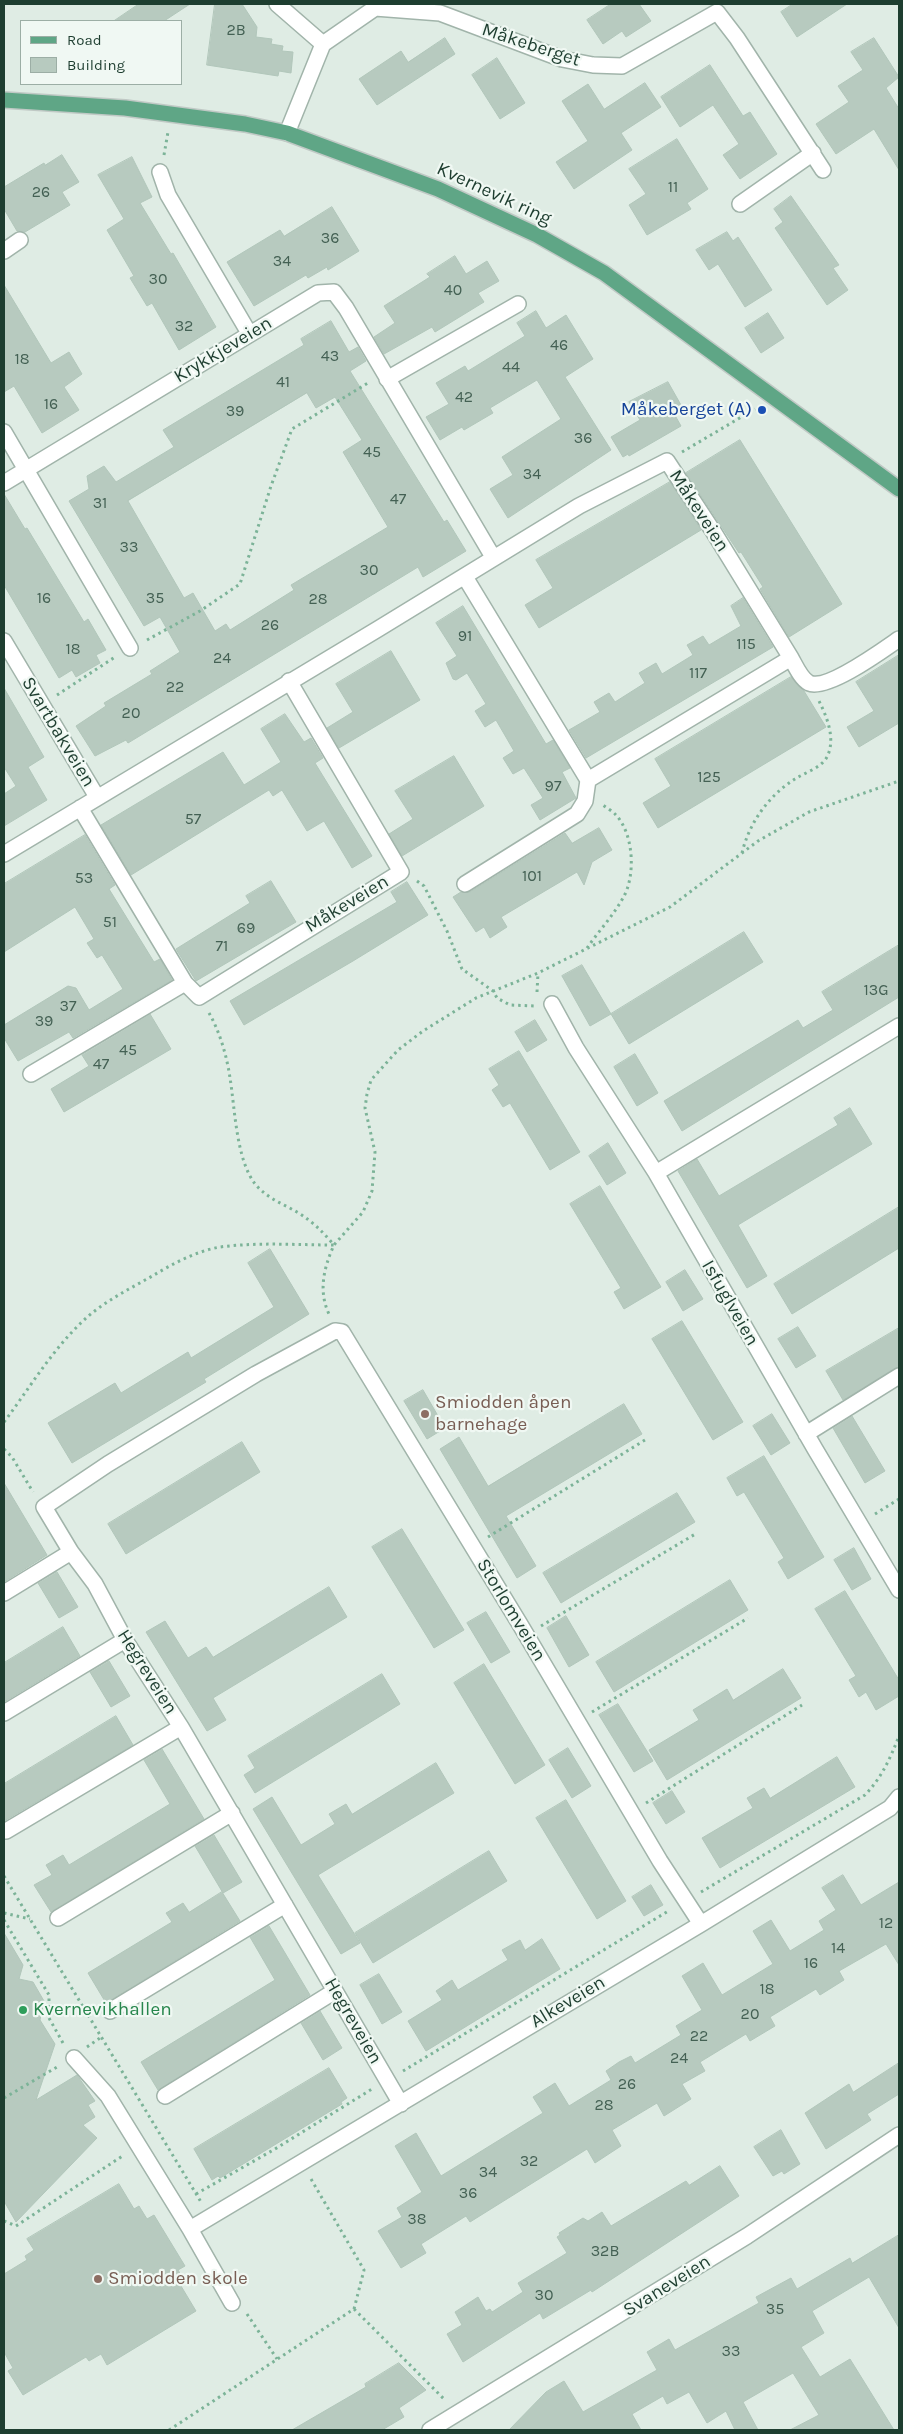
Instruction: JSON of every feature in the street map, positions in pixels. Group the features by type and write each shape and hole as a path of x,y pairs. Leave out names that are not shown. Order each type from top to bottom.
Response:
{"main road":[{"name":"Kvernevik ring","path":"4,100 125,108 245,124 287,133 438,188 536,234 604,273 899,490"}],"street":[{"path":"277,4 323,44 287,133"},
{"name":"Måkeberget","path":"323,44 375,8 440,14 562,59 593,65 622,66 717,12 823,170"},
{"path":"740,204 812,153"},
{"path":"160,172 168,195 249,334"},
{"path":"4,251 20,240"},
{"name":"Krykkjeveien","path":"4,483 318,293 334,292 346,308 382,378 493,557"},
{"path":"382,378 518,304"},
{"path":"4,432 130,648"},
{"name":"Måkeveien","path":"4,854 464,577 493,557 578,506 667,461 713,531 791,658 809,683"},
{"path":"464,577 587,787 585,801 577,814 465,884"},
{"path":"809,683 831,681 899,639"},
{"name":"Svartbakveien","path":"4,641 97,797"},
{"path":"587,787 791,658"},
{"name":"Måkeveien","path":"199,997 402,872 289,681"},
{"path":"80,808 185,983 199,997"},
{"path":"31,1074 185,983"},
{"name":"Isfuglveien","path":"546,1005 576,1048 656,1173 806,1434 899,1590"},
{"path":"656,1173 899,1026"},
{"path":"44,1507 108,1464 305,1346 338,1331"},
{"name":"Storlomveien","path":"338,1331 342,1332 526,1635 631,1813 687,1900 700,1924"},
{"path":"806,1434 899,1376"},
{"name":"Hegreveien","path":"44,1507 71,1552 95,1584 125,1640 182,1727 401,2104"},
{"path":"4,1594 71,1552"},
{"path":"4,1713 125,1640"},
{"path":"6,1831 182,1727"},
{"name":"Alkeveien","path":"190,2229 700,1924 890,1808 899,1799"},
{"path":"58,1918 232,1813"},
{"path":"110,2011 285,1904"},
{"path":"165,2096 335,1991"},
{"path":"74,2058 108,2096 190,2229 232,2303"},
{"name":"Svaneveien","path":"430,2430 747,2236 899,2135"}],"path":[{"path":"160,172 169,129"},
{"path":"166,630 200,611 240,584 271,486 292,429 382,378"},
{"path":"667,461 755,409"},
{"path":"42,705 130,648"},
{"path":"742,853 747,835 762,809 781,789 818,767 827,757 830,728 809,683"},
{"path":"338,1331 324,1303 323,1283 327,1260 334,1245 363,1212 372,1191 375,1152 365,1108 371,1080 398,1050 423,1031 476,998 538,972 670,907 742,853 809,812 899,781"},
{"path":"586,949 624,898 630,868 629,843 624,827 615,814 587,787"},
{"path":"402,872 424,886 447,931 462,969 493,991 497,998 510,1005 546,1005"},
{"path":"199,997 210,1014 219,1036 230,1076 237,1132 243,1157 255,1184 268,1196 320,1228 334,1245"},
{"path":"4,1422 34,1379 76,1328 93,1312 164,1269 194,1255 219,1247 274,1244 334,1245"},
{"path":"473,1547 645,1440"},
{"path":"4,1450 12,1457 44,1507"},
{"path":"860,1524 899,1499"},
{"path":"526,1635 697,1533"},
{"path":"577,1721 748,1618"},
{"path":"631,1813 802,1705"},
{"path":"196,2194 275,2150 386,2080 493,2019 687,1900 865,1795 882,1776 899,1736"},
{"path":"4,1876 210,2217"},
{"path":"4,1913 30,1919"},
{"path":"4,1920 49,1995 48,2018 74,2058"},
{"path":"4,2098 74,2058 101,2038"},
{"path":"4,2221 16,2226 139,2146"},
{"path":"169,2430 354,2309 364,2270 301,2163"},
{"path":"232,2303 245,2311 277,2359"},
{"path":"354,2309 458,2412"}],"building":[{"path":"139,4 190,4 166,20 115,20"},
{"path":"215,4 242,4 257,27 256,37 272,39 271,44 283,46 282,51 293,52 291,73 279,71 278,76 207,65"},
{"path":"611,4 639,4 651,21 626,37 622,31 603,44 587,20"},
{"path":"793,4 847,4 797,37 781,12"},
{"path":"445,38 455,54 377,105 359,79 401,51 408,62"},
{"path":"874,38 899,77 886,88 899,109 899,170 874,129 836,154 816,124 849,102 838,86 863,70 851,52"},
{"path":"497,58 525,103 500,119 472,75"},
{"path":"710,65 743,116 750,112 777,154 740,179 723,155 739,144 713,105 680,127 661,97"},
{"path":"645,83 661,107 621,133 632,150 574,189 556,162 588,141 562,101 588,84 604,109"},
{"path":"677,139 708,189 687,203 691,209 647,235 629,205 646,194 629,169"},
{"path":"62,155 79,182 62,192 70,205 25,232 17,231 4,209 4,187 44,163 45,165"},
{"path":"132,157 152,197 140,203 171,254 173,253 216,327 179,350 152,303 147,306 130,278 134,276 107,230 124,219 98,175"},
{"path":"791,196 839,265 833,268 848,290 827,305 775,228 783,222 774,209"},
{"path":"332,207 359,251 328,270 327,267 308,278 306,275 254,306 227,262 280,230 284,236"},
{"path":"727,232 733,241 738,237 772,290 745,307 718,264 709,270 696,250"},
{"path":"455,256 466,274 487,261 499,281 478,293 484,302 435,332 432,327 384,354 374,337 395,323 384,306 430,277 427,274"},
{"path":"4,285 51,363 69,352 82,374 64,387 79,410 42,433 14,386 4,392"},
{"path":"536,311 546,328 566,315 593,359 565,377 611,450 508,518 490,489 513,475 502,457 561,419 537,380 490,408 493,413 464,430 462,427 440,440 426,417 449,404 436,383 465,366 468,371 525,336 517,323"},
{"path":"768,313 784,338 761,353 745,328"},
{"path":"331,321 349,352 358,347 366,361 350,371 444,522 447,520 466,551 423,577 418,567 128,743 126,740 95,756 76,726 106,706 104,703 152,674 150,671 180,652 160,617 144,626 69,501 89,489 87,476 104,466 116,482 174,447 163,430 304,345 301,339","holes":["307,393 316,408 335,397 362,440 343,452 388,527 291,585 294,590 230,630 226,624 215,631 193,593 184,598 128,501"]},
{"path":"668,382 681,405 672,410 681,426 629,456 628,454 623,457 611,437 640,420 629,402"},
{"path":"740,440 842,604 789,637 760,589 763,587 686,473"},
{"path":"670,482 701,530 539,628 525,605 553,588 536,560"},
{"path":"4,494 84,622 88,619 106,650 96,655 100,663 76,677 72,670 59,678 4,585"},
{"path":"743,598 773,647 586,758 569,730 600,712 594,702 609,693 615,702 645,683 639,673 656,663 662,674 693,655 687,645 703,636 709,645 741,626 731,606"},
{"path":"463,606 546,744 553,740 570,768 562,772 576,798 540,820 531,805 543,798 524,768 513,774 503,758 514,751 496,720 485,727 475,711 486,704 467,673 456,680 453,679 446,663 457,656 436,623"},
{"path":"391,651 420,700 339,748 327,728 353,712 336,684"},
{"path":"899,655 899,723 859,747 847,727 874,711 856,682"},
{"path":"791,677 804,691 826,727 658,828 643,803 671,786 655,759"},
{"path":"4,688 44,757 28,767 47,800 4,826 4,794 16,786 4,767"},
{"path":"285,714 304,742 311,738 323,758 315,763 372,856 352,868 324,821 307,831 282,790 273,796 269,790 131,875 101,825 223,752 244,785 281,762 261,729"},
{"path":"454,756 484,806 402,856 389,834 413,819 395,791"},
{"path":"599,828 612,850 592,862 584,885 577,872 501,917 507,927 490,938 484,927 476,932 453,897 461,892 470,892 565,833 572,843"},
{"path":"85,835 115,885 109,889 154,962 160,959 172,980 73,1038 69,1032 18,1061 4,1038 4,1025 68,986 76,988 89,1010 123,989 102,955 97,958 87,943 94,939 75,907 4,952 4,884"},
{"path":"271,881 296,922 196,981 176,949 250,903 246,896"},
{"path":"407,882 428,915 244,1025 230,1001 397,902 391,892"},
{"path":"744,932 763,962 629,1044 611,1014"},
{"path":"899,945 899,997 682,1131 664,1101 798,1020 803,1028 833,1010 822,992"},
{"path":"582,965 611,1014 590,1026 562,976"},
{"path":"150,1014 171,1049 64,1112 51,1089 89,1066 82,1055"},
{"path":"535,1020 547,1040 527,1052 515,1032"},
{"path":"519,1051 580,1152 550,1170 510,1103 503,1107 492,1090 499,1085 489,1069"},
{"path":"635,1054 658,1093 637,1106 614,1067"},
{"path":"850,1108 872,1144 738,1225 767,1276 747,1288 678,1171 697,1159 719,1196 838,1125 834,1118"},
{"path":"608,1143 626,1173 607,1185 589,1156"},
{"path":"600,1186 661,1287 624,1309 614,1292 621,1288 570,1204"},
{"path":"899,1207 899,1248 792,1314 774,1284"},
{"path":"270,1249 309,1314 204,1379 206,1382 72,1463 48,1423 115,1383 121,1393 188,1352 191,1358 274,1307 248,1263"},
{"path":"685,1270 703,1299 683,1311 666,1282"},
{"path":"682,1321 743,1422 713,1440 652,1339"},
{"path":"798,1327 816,1356 796,1368 778,1339"},
{"path":"899,1328 899,1367 843,1400 826,1371"},
{"path":"423,1390 445,1428 427,1439 404,1401"},
{"path":"624,1404 642,1434 506,1516 536,1566 517,1578 440,1449 459,1437 488,1486"},
{"path":"772,1414 790,1443 771,1455 753,1426"},
{"path":"852,1416 885,1471 865,1483 833,1428"},
{"path":"242,1442 260,1472 126,1554 108,1524"},
{"path":"764,1456 824,1557 788,1579 778,1562 784,1558 744,1492 737,1496 727,1478"},
{"path":"4,1483 47,1555 4,1582"},
{"path":"677,1493 695,1522 561,1603 543,1573"},
{"path":"402,1529 464,1630 434,1648 372,1547"},
{"path":"854,1548 871,1579 852,1590 834,1560"},
{"path":"57,1572 78,1607 59,1618 38,1583"},
{"path":"730,1580 748,1610 614,1692 596,1662"},
{"path":"329,1587 347,1617 213,1698 226,1720 207,1731 146,1632 165,1621 188,1658 206,1647 213,1657"},
{"path":"845,1591 899,1680 899,1696 876,1710 866,1692 859,1697 849,1680 856,1676 815,1609"},
{"path":"486,1612 510,1652 491,1663 467,1623"},
{"path":"566,1616 589,1655 569,1667 547,1628"},
{"path":"63,1627 80,1656 4,1702 4,1663"},
{"path":"109,1661 130,1696 111,1707 90,1672"},
{"path":"484,1664 545,1765 515,1784 454,1683"},
{"path":"783,1669 801,1698 667,1780 649,1750 699,1720 693,1710 727,1689 733,1700"},
{"path":"382,1674 400,1704 255,1793 244,1775 255,1768 248,1756"},
{"path":"618,1704 653,1761 634,1772 599,1715"},
{"path":"116,1716 133,1745 4,1821 4,1784"},
{"path":"568,1748 591,1786 572,1798 549,1760"},
{"path":"162,1749 204,1819 51,1912 34,1885 52,1875 46,1865 63,1855 69,1865 170,1804 144,1760"},
{"path":"837,1757 855,1787 720,1868 702,1838 753,1808 747,1798 764,1788 770,1798"},
{"path":"436,1763 454,1793 318,1875 360,1943 341,1954 253,1809 272,1797 301,1845 335,1824 329,1814 346,1804 352,1814"},
{"path":"672,1791 685,1812 666,1824 653,1803"},
{"path":"566,1800 626,1901 597,1919 536,1818"},
{"path":"214,1835 242,1882 223,1893 195,1846"},
{"path":"489,1851 507,1881 373,1963 355,1933"},
{"path":"843,1875 861,1905 899,1882 899,1965 886,1944 839,1971 844,1980 820,1995 816,1989 770,2017 775,2026 750,2041 746,2034 700,2062 705,2071 682,2084 691,2099 664,2116 657,2103 612,2130 621,2146 595,2163 587,2149 470,2222 466,2216 421,2244 426,2253 401,2268 378,2231 402,2217 397,2208 422,2192 395,2146 416,2133 441,2176 543,2113 533,2097 555,2083 569,2106 611,2080 606,2071 619,2062 631,2056 635,2063 681,2035 676,2026 702,2010 682,1976 703,1963 722,1995 773,1964 753,1931 771,1920 790,1951 824,1930 819,1921 836,1910 822,1888"},
{"path":"651,1885 663,1905 644,1916 632,1897"},
{"path":"222,1892 240,1921 106,2003 88,1973 172,1922 166,1913 183,1903 189,1912"},
{"path":"269,1926 310,1995 158,2090 141,2062 275,1980 250,1937"},
{"path":"4,1933 23,1965 19,1979 33,1982 44,2001 40,2020 55,2044 36,2100 77,2075 95,2101 88,2105 95,2117 83,2125 97,2138 16,2222 4,2201"},
{"path":"542,1939 560,1969 426,2051 408,2021 442,2000 436,1991 452,1980 458,1990 508,1960 502,1950 520,1940 525,1950"},
{"path":"379,1974 402,2012 382,2024 360,1985"},
{"path":"320,2011 342,2048 323,2060 301,2023"},
{"path":"899,2063 899,2094 867,2114 871,2120 826,2149 805,2113 849,2084 853,2092"},
{"path":"329,2068 347,2098 341,2102 342,2104 220,2178 218,2176 212,2180 194,2149"},
{"path":"781,2130 800,2164 784,2174 782,2171 773,2176 754,2147"},
{"path":"720,2166 739,2196 592,2292 591,2290 543,2319 540,2313 463,2362 447,2334 462,2325 455,2312 478,2297 486,2311 490,2309 492,2312 523,2292 518,2283 567,2253 557,2237 560,2235 559,2233 583,2218 588,2221 602,2212 611,2226 686,2181 689,2185"},
{"path":"119,2184 134,2209 139,2206 147,2219 154,2215 185,2266 178,2270 186,2283 181,2286 196,2311 107,2365 101,2354 89,2361 86,2357 23,2395 8,2371 13,2368 4,2352 4,2274 27,2260 25,2256 34,2250 27,2239"},
{"path":"899,2235 899,2328 869,2277 812,2311 824,2333 801,2347 820,2377 850,2359 894,2430 790,2430 819,2415 793,2373 743,2402 758,2430 735,2430 726,2411 707,2423 689,2392 667,2404 663,2396 632,2414 641,2430 509,2430 546,2392 564,2381 583,2412 657,2370 647,2352 669,2339 675,2350 759,2303 756,2297 791,2278 797,2289 850,2258 852,2263"},
{"path":"399,2363 426,2390 399,2408 404,2417 382,2430 292,2430 366,2387 365,2384"}],"place":[{"name":"Måkeberget (A)","path":"762,410"},
{"name":"Smiodden åpen barnehage","path":"425,1414"},
{"name":"Kvernevikhallen","path":"23,2010"},
{"name":"Smiodden skole","path":"98,2279"}]}
